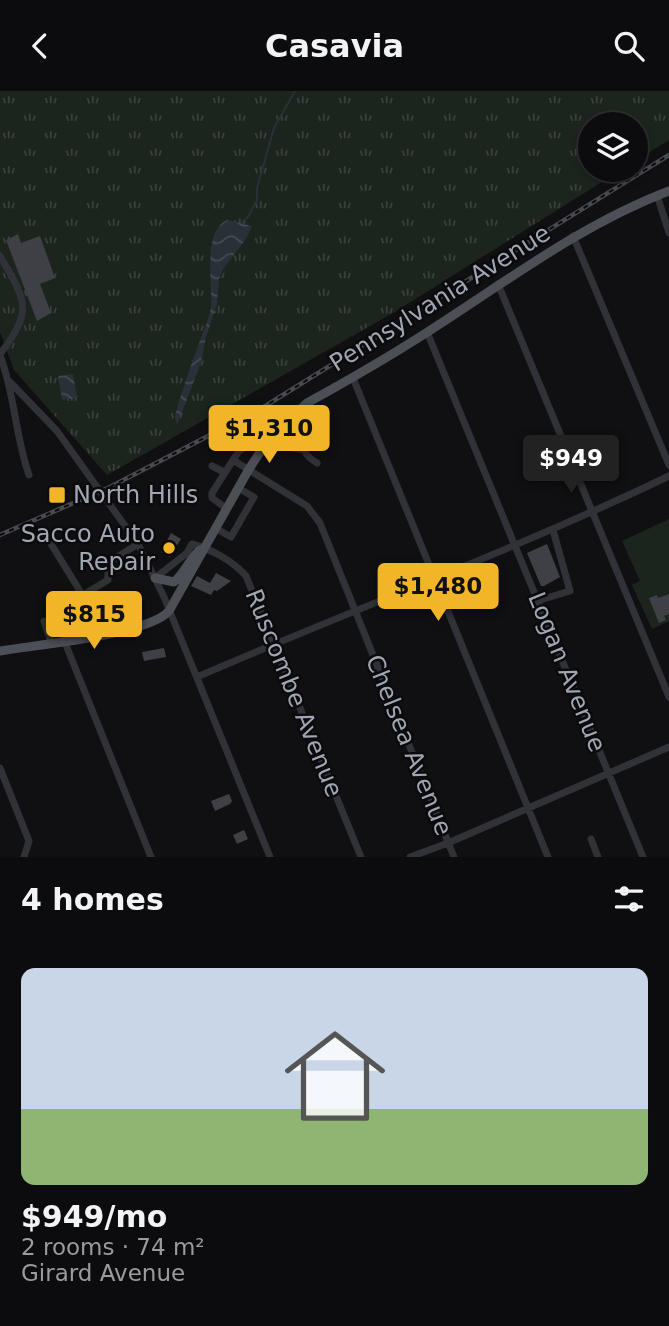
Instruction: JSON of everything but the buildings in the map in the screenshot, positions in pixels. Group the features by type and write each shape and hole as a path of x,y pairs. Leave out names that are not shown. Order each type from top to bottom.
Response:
{"main road":[{"name":"Pennsylvania Avenue","path":"169,611 248,469 269,439 307,403 427,332 573,236 669,191"},
{"path":"155,578 174,582 191,558 204,547"},
{"path":"0,651 64,640 81,633 106,633 155,622 169,611"}],"street":[{"path":"657,195 669,233"},
{"path":"573,236 669,465"},
{"path":"0,256 18,287 23,309 21,324 0,354 10,382 23,457 29,475"},
{"path":"498,283 669,697"},
{"name":"Logan Avenue","path":"427,332 643,857"},
{"path":"352,378 548,857"},
{"path":"0,382 10,382 57,431 138,544 197,677 270,857"},
{"path":"226,508 212,498 212,493 239,451 264,435 278,445 304,450 308,457 317,463"},
{"path":"304,450 320,436"},
{"name":"Chelsea Avenue","path":"233,460 315,514 454,857"},
{"path":"212,466 224,472"},
{"path":"197,677 553,530 669,477"},
{"path":"215,528 231,537 254,497 238,488"},
{"path":"537,601 570,591 553,530"},
{"path":"51,544 106,633"},
{"path":"91,608 81,633 69,624 75,595 108,580 108,566 111,561 138,544"},
{"path":"155,578 187,552 192,544 204,547"},
{"name":"Ruscombe Avenue","path":"204,547 246,576 360,857"},
{"path":"175,562 185,568"},
{"path":"44,621 51,642"},
{"path":"64,640 151,857"},
{"path":"410,857 669,747"},
{"path":"0,768 29,841 24,857"},
{"path":"591,839 598,857"}],"green space":[{"path":"0,91 669,91 669,140 648,153 648,112 578,112 578,182 602,182 393,313 107,475 14,370 0,332"},
{"path":"669,519 669,621 652,629 632,585 640,581 622,541"}],"water":[{"path":"227,220 252,226 219,279 217,304 201,363 177,425 175,417 179,401 210,311 211,246 219,226"},
{"path":"73,374 77,398 62,400 58,376"}],"waterway":[{"path":"242,222 248,217 257,200 257,188 274,128 295,91"}],"railway":[{"path":"0,535 110,487 262,408 669,155"}],"place":[{"name":"North Hills","path":"57,495"},
{"name":"Sacco Auto Repair","path":"169,548"}]}
